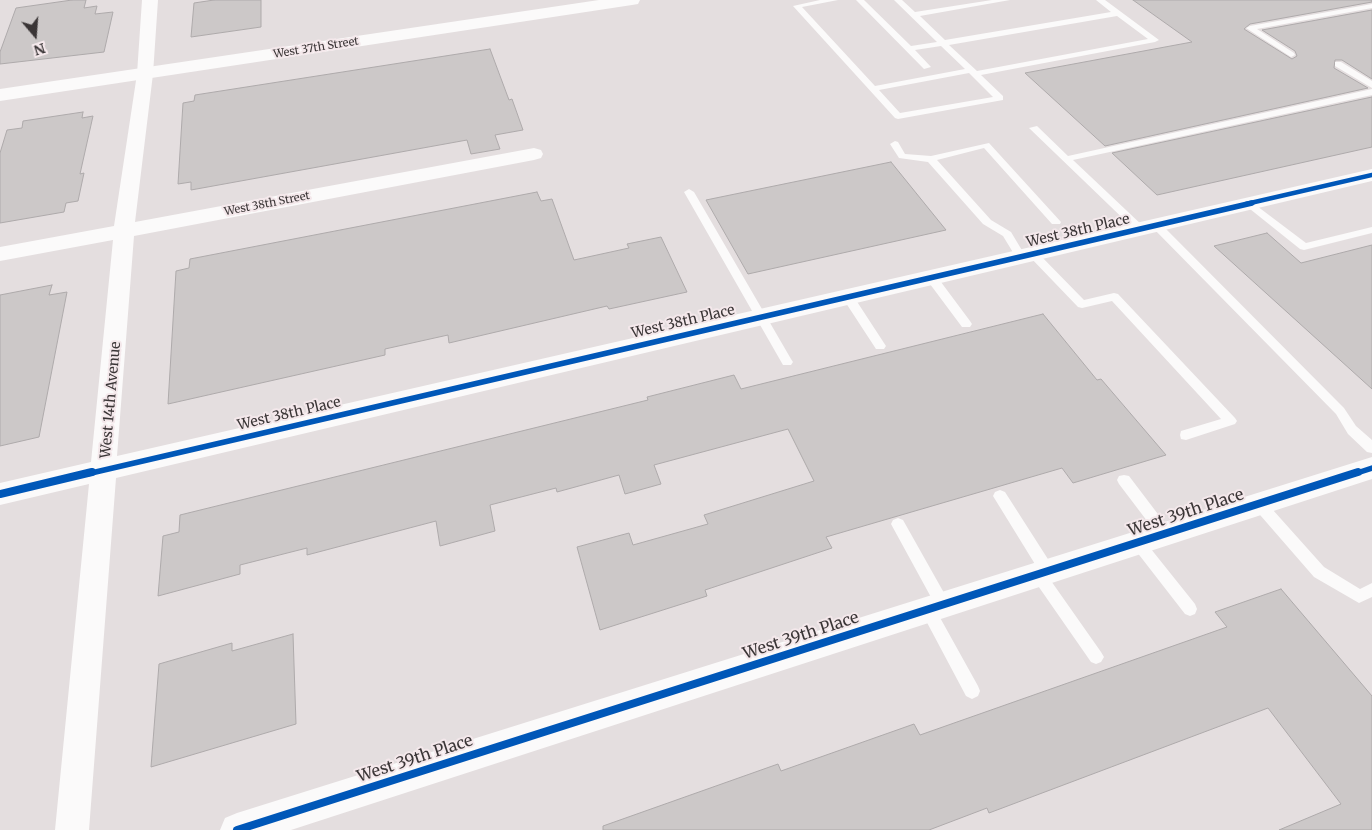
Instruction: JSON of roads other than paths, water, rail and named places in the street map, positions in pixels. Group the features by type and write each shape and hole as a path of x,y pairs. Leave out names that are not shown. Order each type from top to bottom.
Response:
{"street":[{"name":"West 14th Avenue","path":"72,830 105,470 124,232 145,74 150,0"},
{"name":"West 37th Street","path":"0,95 632,0"},
{"name":"West 38th Street","path":"0,254 534,154"},
{"name":"West 38th Place","path":"0,494 1372,175"},
{"name":"West 39th Place","path":"237,830 1372,468"}],"lane":[{"path":"834,0 798,6 898,116 1000,98 898,0"},
{"path":"860,0 927,67"},
{"path":"914,15 1006,0"},
{"path":"873,89 1155,40 1100,0"},
{"path":"1291,55 1250,28 1372,6"},
{"path":"909,48 1118,13"},
{"path":"1338,64 1372,85"},
{"path":"1066,159 1372,92"},
{"path":"1034,128 1066,159 1148,227 1340,410 1352,430 1372,448"},
{"path":"895,144 902,156 931,159 986,145 1056,222"},
{"path":"931,159 987,222 1007,234 1027,255 1082,304 1114,297 1231,422 1186,435"},
{"path":"689,192 787,362"},
{"path":"1249,203 1304,247 1372,230"},
{"path":"931,278 966,324"},
{"path":"848,297 880,346"},
{"path":"1124,480 1151,538 1190,609"},
{"path":"1000,496 1044,573 1096,657"},
{"path":"1260,504 1319,572 1359,596 1372,590"},
{"path":"898,524 972,691"}]}
